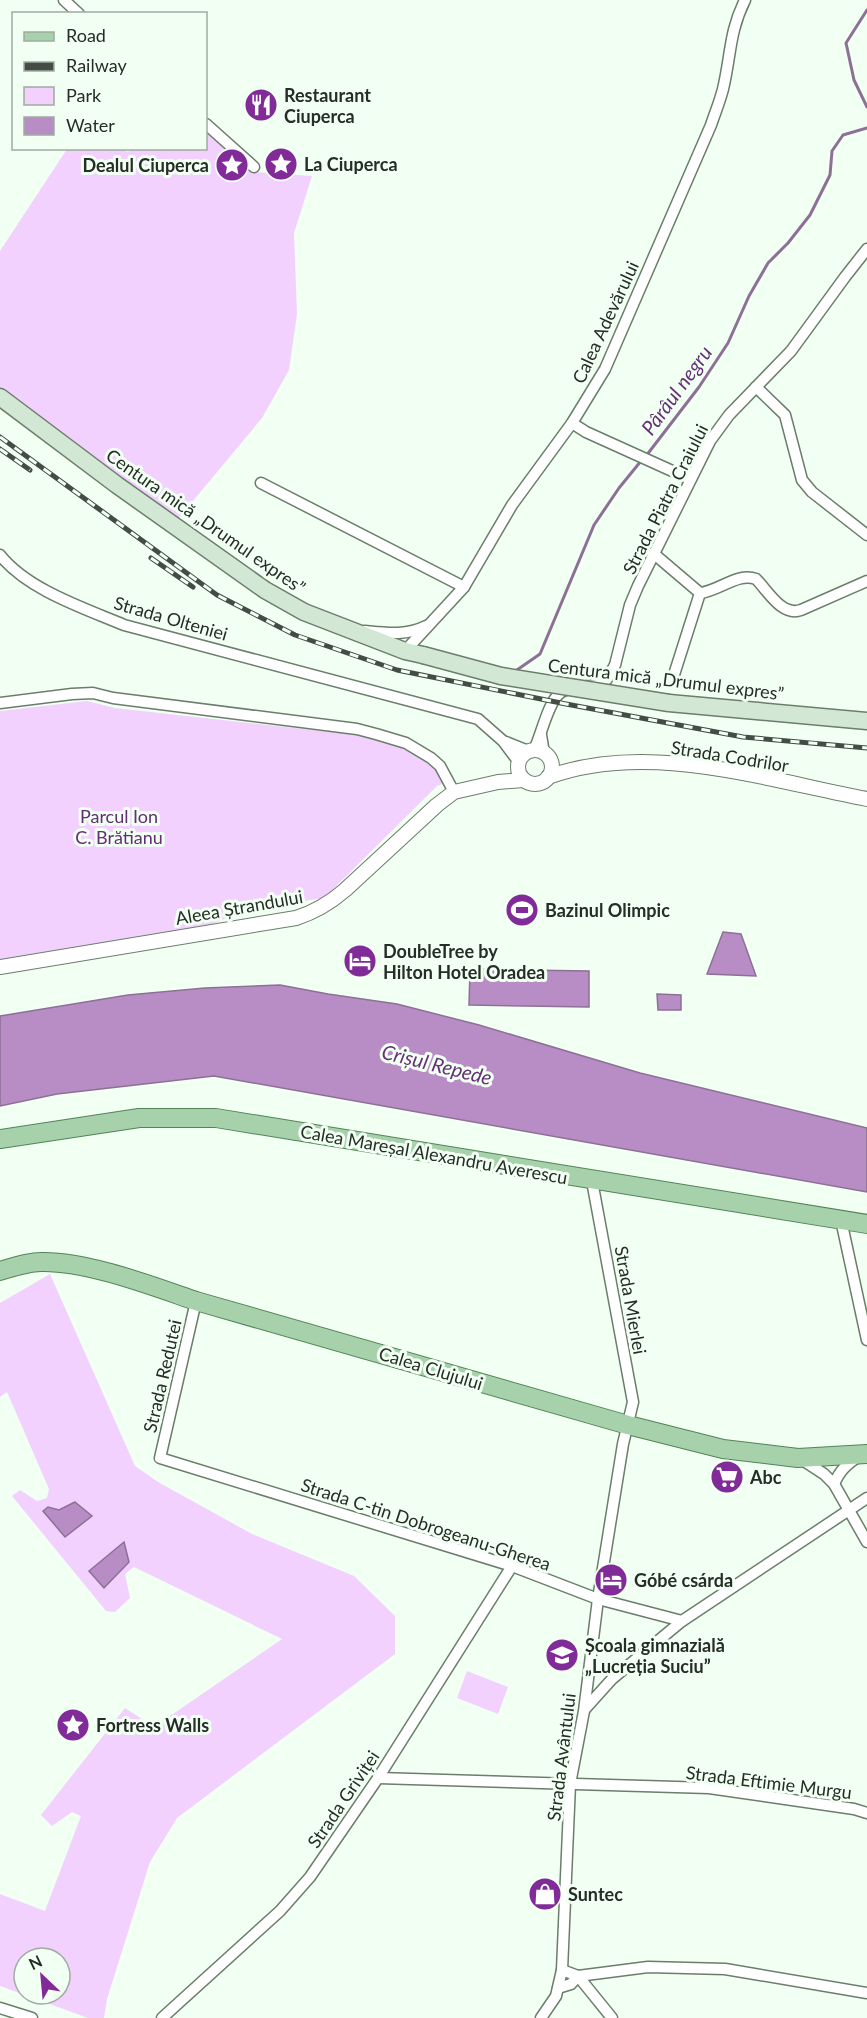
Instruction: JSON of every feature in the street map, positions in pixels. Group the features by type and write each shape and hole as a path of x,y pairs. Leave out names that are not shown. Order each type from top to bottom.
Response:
{"main road":[{"name":"Centura mică „Drumul expres”","path":"0,397 117,485 264,590 303,612 405,651 501,676 669,703 867,721"},
{"name":"Calea Mareșal Alexandru Averescu","path":"0,1139 139,1118 216,1118 867,1224"},
{"name":"Calea Clujului","path":"0,1271 40,1262 66,1264 147,1284 196,1301 628,1425 723,1449 798,1458 864,1454"}],"street":[{"path":"64,0 78,12"},
{"name":"Calea Adevărului","path":"405,651 464,587 512,506 572,423 605,369 711,125 723,88 730,42 738,14 745,0"},
{"path":"207,125 254,167"},
{"name":"Strada Piatra Craiului","path":"532,756 546,715 556,695 579,686 598,685 607,679 615,665 630,605 653,553 710,441 729,415 791,351 867,249"},
{"path":"756,387 785,415 802,480 812,492 867,535"},
{"path":"572,423 586,432 690,479"},
{"path":"261,483 464,587"},
{"path":"653,553 700,593"},
{"name":"Strada Olteniei","path":"0,555 28,580 72,603 124,625 478,718 503,741 532,756"},
{"path":"700,593 752,577 783,608 790,612 801,610 867,581"},
{"path":"672,681 700,593"},
{"path":"352,630 398,634 417,630 431,623"},
{"path":"0,703 93,693 113,698 357,729 406,743 431,758 440,766 454,792"},
{"path":"524,780 520,776 532,756 552,768 548,777"},
{"name":"Aleea Ștrandului","path":"477,786 532,756"},
{"name":"Strada Codrilor","path":"532,756 586,765 657,762 693,764 867,800"},
{"name":"Strada Codrilor","path":"524,780 534,784 586,765"},
{"name":"Aleea Ștrandului","path":"0,967 309,914 345,890 454,792 477,786 524,780"},
{"name":"Strada Mierlei","path":"592,1181 633,1402 628,1425"},
{"path":"841,1220 867,1340"},
{"name":"Strada Redutei","path":"160,1458 196,1301"},
{"name":"Strada Avântului","path":"541,2018 552,2003 562,1970 570,1784 584,1711 598,1599 628,1425"},
{"path":"834,1484 838,1474 845,1466 864,1454"},
{"name":"Strada C-tin Dobrogeanu-Gherea","path":"160,1458 512,1566 598,1599 682,1621"},
{"path":"798,1458 824,1474 834,1484 867,1542"},
{"path":"584,1711 612,1679 682,1621 867,1498"},
{"name":"Strada Griviței","path":"162,2018 280,1911 310,1877 378,1778 512,1566"},
{"name":"Strada Eftimie Murgu","path":"378,1778 709,1788 854,1809 867,1813"},
{"path":"562,1970 578,1976 648,1967 725,1969 867,1993"},
{"path":"558,1988 571,1984 578,1976"},
{"path":"578,1976 612,2018"},
{"path":"0,2008 32,2018"}],"green space":[{"path":"207,128 253,172 312,176 294,233 297,314 289,370 262,418 173,525 0,397 0,251 66,150 125,150 128,152 130,150 207,150"},
{"name":"Parcul Ion C. Brătianu","path":"87,701 115,708 358,735 417,751 438,769 445,783 437,786 324,898 248,909 184,936 0,964 0,711"},
{"path":"50,1274 135,1466 158,1482 252,1534 354,1576 395,1616 395,1654 177,1818 150,1862 107,1999 104,2018 88,2018 55,2006 72,2006 72,1946 12,1946 12,1990 0,1986 0,1894 45,1911 81,1816 72,1812 52,1826 41,1815 125,1708 154,1727 282,1639 134,1567 125,1574 130,1598 115,1612 106,1611 12,1496 20,1490 37,1501 47,1498 49,1489 7,1392 0,1397 0,1303"},
{"path":"467,1671 508,1687 498,1714 457,1698"}],"water":[{"path":"723,932 741,934 756,976 707,974"},
{"path":"470,969 589,971 589,1007 469,1005"},
{"name":"Crișul Repede","path":"280,985 397,1004 479,1025 640,1073 867,1128 867,1192 214,1076 57,1094 0,1106 0,1016 128,995 205,988"},
{"path":"657,994 681,995 681,1010 658,1010"},
{"path":"75,1502 92,1516 65,1537 43,1511 48,1507 59,1510"},
{"path":"124,1542 129,1562 104,1588 89,1571"}],"waterway":[{"name":"Pârâul negru","path":"867,10 846,43 854,80 867,107"},
{"name":"Pârâul negru","path":"646,456 699,387 728,343 749,296 768,263 788,243 810,215 830,175 832,151 843,135 867,128"},
{"name":"Pârâul negru","path":"514,672 540,654 594,525 641,461"}],"railway":[{"path":"0,437 217,595 295,635 397,670 566,704 743,737 867,748"},
{"path":"0,449 30,470"},
{"path":"151,558 193,587"}],"place":[{"name":"Restaurant Ciuperca","path":"261,105"},
{"name":"La Ciuperca","path":"281,164"},
{"name":"Dealul Ciuperca","path":"232,165"},
{"name":"Bazinul Olimpic","path":"522,910"},
{"name":"DoubleTree by Hilton Hotel Oradea","path":"360,961"},
{"name":"Abc","path":"727,1477"},
{"name":"Góbé csárda","path":"611,1580"},
{"name":"Școala gimnazială „Lucreția Suciu”","path":"562,1655"},
{"name":"Fortress Walls","path":"73,1725"},
{"name":"Suntec","path":"545,1894"}]}
